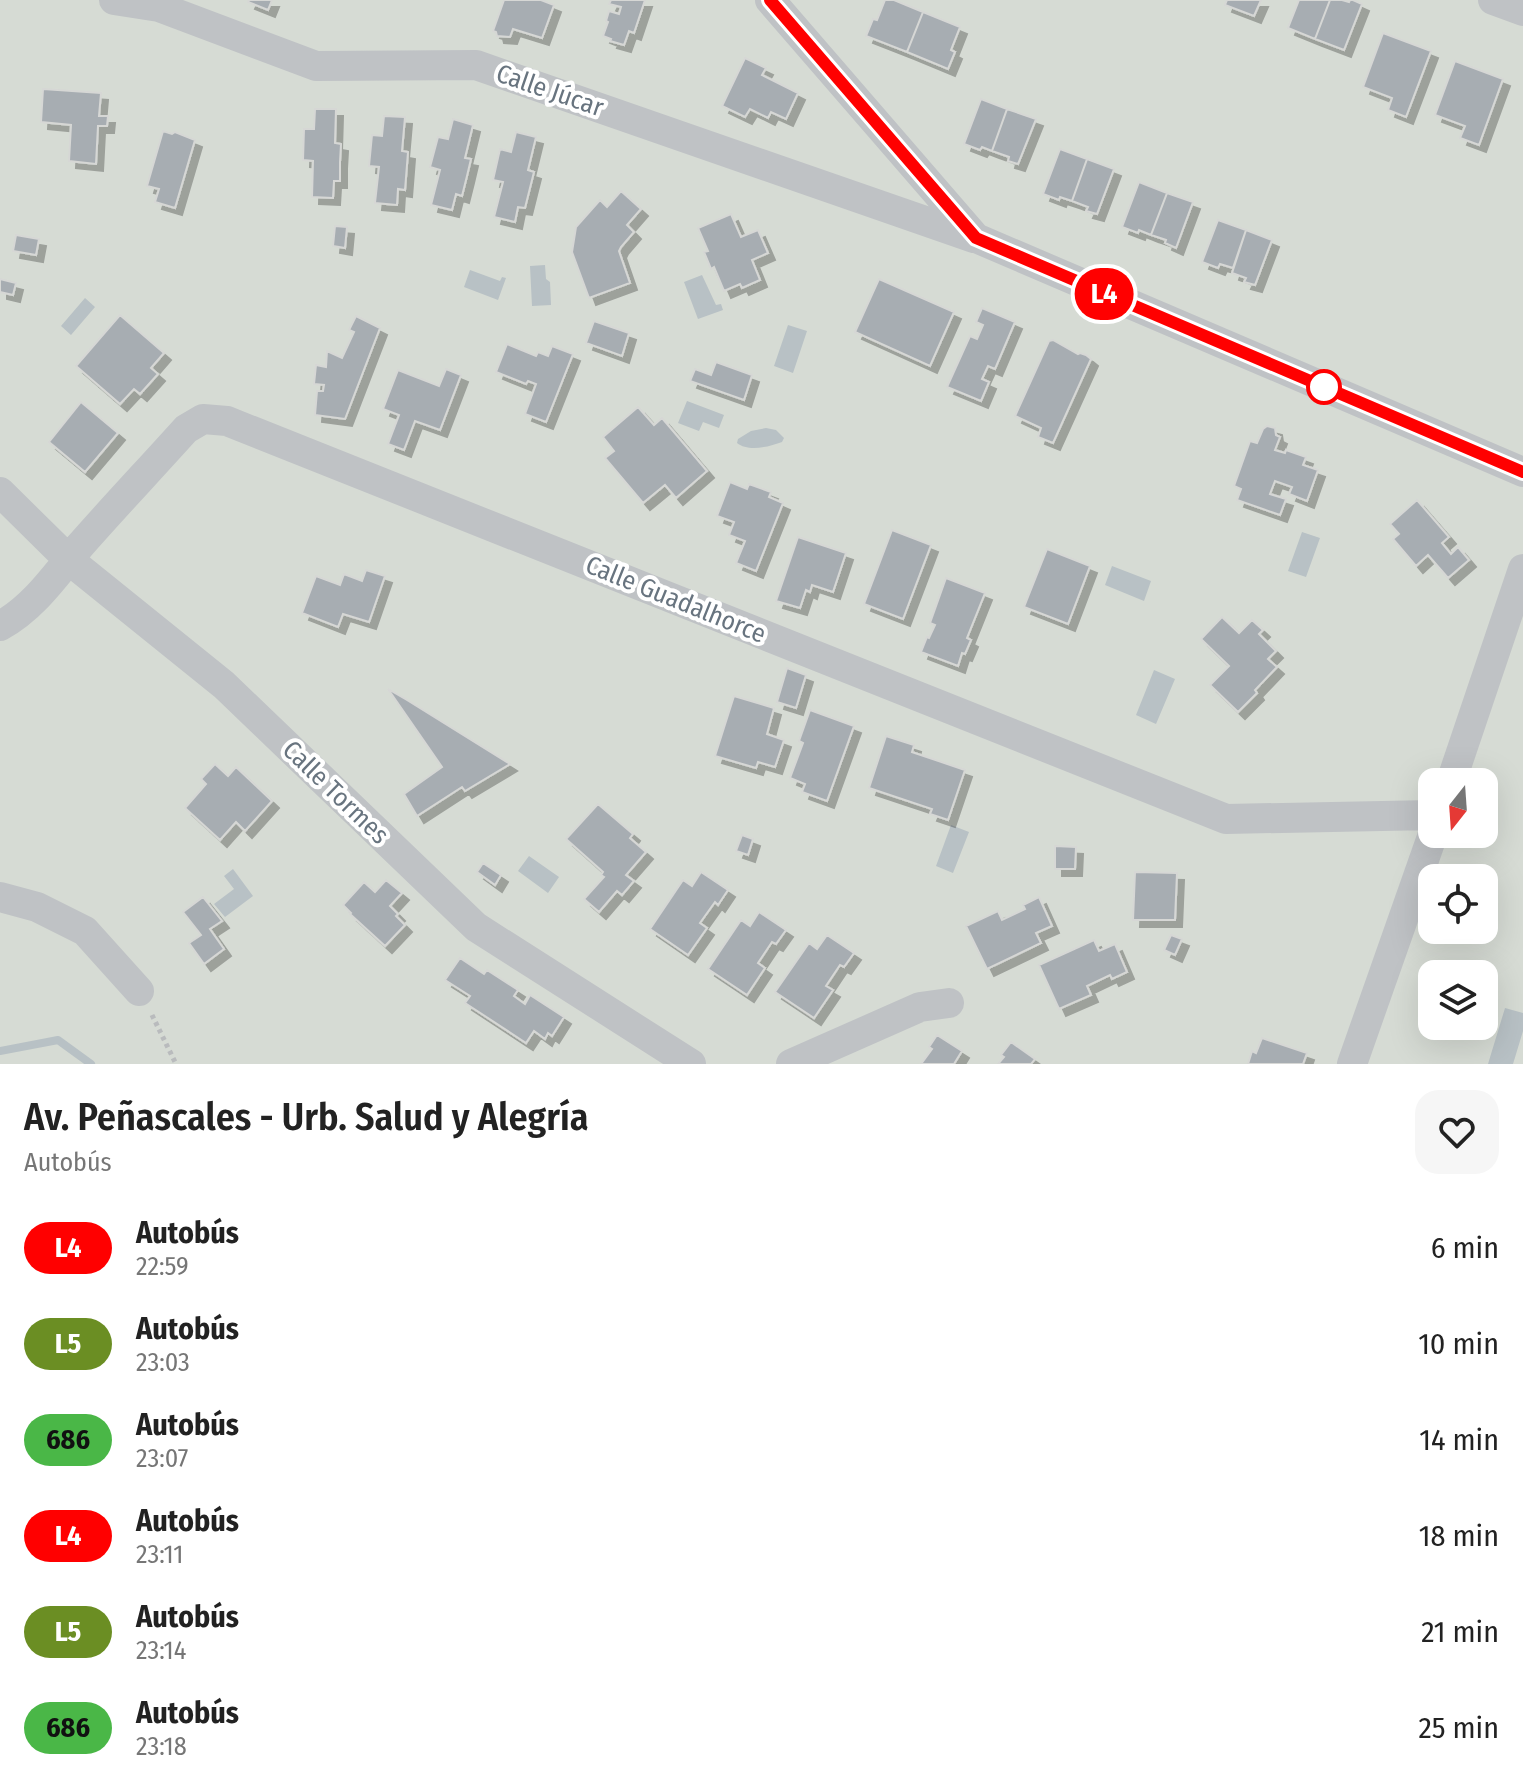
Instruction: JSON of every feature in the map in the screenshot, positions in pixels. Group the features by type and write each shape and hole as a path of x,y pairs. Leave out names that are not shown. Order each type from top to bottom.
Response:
{"street":[{"name":"Calle Júcar","path":"114,0 159,7 316,66 476,65 976,238 1523,472"},
{"path":"770,0 976,238"},
{"path":"1493,0 1523,11"},
{"name":"Calle Guadalhorce","path":"0,626 15,618 58,576 186,429 203,419 227,421 1226,819 1418,815"},
{"name":"Calle Tormes","path":"0,492 69,560 224,685 476,927 691,1064"},
{"path":"1456,768 1523,569"},
{"path":"1352,1064 1428,848"},
{"path":"0,897 37,907 85,931 139,991"},
{"path":"791,1064 920,1007 949,1003"}],"path":[{"path":"139,991 176,1064"}],"shaded area":[{"path":"0,0 1523,0 1523,1064 0,1064"},
{"path":"545,265 546,279 550,282 551,305 532,306 530,266"},
{"path":"470,270 500,281 502,277 506,278 498,300 464,287"},
{"path":"702,275 716,305 721,304 723,310 698,319 684,282"},
{"path":"85,298 95,307 71,335 61,326"},
{"path":"788,325 807,331 793,373 774,366"},
{"path":"687,401 724,415 719,428 703,422 699,431 678,423"},
{"path":"776,430 784,438 782,442 753,448 737,443 751,431"},
{"path":"1302,532 1320,538 1306,577 1288,571"},
{"path":"1112,566 1151,581 1144,601 1105,585"},
{"path":"1154,670 1175,679 1156,724 1136,715"},
{"path":"951,825 969,832 953,873 936,866"},
{"path":"529,856 559,877 548,893 518,871"},
{"path":"233,869 253,896 225,917 214,904 234,889 224,876"},
{"path":"1505,1008 1523,1013 1523,1031 1513,1064 1488,1064 1495,1040 1498,1040"}],"building":[{"path":"249,0 272,0 268,10"},
{"path":"504,0 541,0 554,5 542,38 513,29 510,37 497,36 493,31"},
{"path":"611,0 645,0 634,33 629,31 624,45 603,36 609,11 619,14 621,7 609,4"},
{"path":"885,0 894,0 923,12 907,52 866,36"},
{"path":"1227,0 1261,0 1254,16 1225,5"},
{"path":"1299,0 1330,0 1315,39 1288,28"},
{"path":"1330,0 1353,0 1362,4 1344,50 1315,39"},
{"path":"923,12 960,27 948,69 907,52"},
{"path":"1383,33 1431,51 1406,117 1388,110 1392,98 1363,87"},
{"path":"745,58 766,68 762,75 798,93 786,119 771,112 768,118 750,109 745,117 722,106"},
{"path":"1455,61 1503,79 1479,145 1460,138 1465,126 1435,115"},
{"path":"43,89 101,93 99,116 108,116 107,126 98,126 96,164 69,161 71,125 41,122"},
{"path":"981,99 1007,109 992,151 964,144"},
{"path":"315,109 336,109 335,143 341,144 340,181 334,181 333,198 312,197 313,161 303,160 304,129 314,129"},
{"path":"1007,109 1036,119 1018,164 992,151"},
{"path":"384,116 405,117 402,151 408,152 405,190 398,189 397,205 375,203 379,167 369,166 372,135 382,136"},
{"path":"453,119 473,125 465,158 471,159 467,176 462,196 456,194 452,210 431,205 440,170 430,167 438,137 448,139"},
{"path":"163,131 195,140 175,208 155,202 159,189 147,186"},
{"path":"516,132 536,137 528,170 534,172 525,208 518,207 515,222 494,217 503,182 493,180 500,149 511,152"},
{"path":"1060,149 1087,159 1072,201 1043,194"},
{"path":"1087,159 1114,169 1097,214 1086,211 1088,207 1072,201"},
{"path":"1139,182 1167,193 1151,235 1122,227"},
{"path":"621,191 641,209 627,225 634,232 619,251 630,283 589,298 572,252 576,227 600,200 607,207"},
{"path":"1167,193 1193,202 1176,248 1165,243 1166,240 1151,235"},
{"path":"731,214 741,237 758,230 768,253 752,260 760,280 724,291 714,267 711,269 704,252 708,251 698,228"},
{"path":"1218,220 1246,230 1233,268 1220,264 1218,268 1202,262"},
{"path":"335,226 347,227 345,248 333,246"},
{"path":"1246,230 1272,240 1255,285 1244,282 1246,278 1232,273"},
{"path":"16,235 39,239 36,255 13,251"},
{"path":"0,279 16,283 13,295 0,292"},
{"path":"879,279 954,312 930,366 855,332"},
{"path":"982,308 1015,322 995,369 988,366 982,379 989,382 981,401 947,387 970,336 977,339 983,325 976,322"},
{"path":"120,315 164,353 151,368 158,374 140,394 134,389 120,404 76,366"},
{"path":"356,316 380,328 345,419 315,415 317,391 323,391 324,385 314,384 316,365 326,367 327,351 342,358 354,332 349,330"},
{"path":"594,321 629,333 622,356 586,343"},
{"path":"1053,340 1091,359 1053,443 1038,437 1041,428 1015,416 1049,341"},
{"path":"507,344 536,356 538,352 548,356 552,346 573,354 546,422 525,414 536,384 528,381 526,384 496,372"},
{"path":"716,362 752,375 744,400 690,381 695,369 711,375"},
{"path":"446,369 461,375 440,430 415,421 404,450 388,444 399,415 383,409 398,370 439,386"},
{"path":"81,402 118,433 85,472 49,442"},
{"path":"638,407 654,425 662,418 707,471 676,498 665,485 643,503 605,458 614,451 603,437"},
{"path":"1267,426 1275,428 1276,435 1280,437 1275,450 1285,453 1286,450 1306,457 1303,465 1318,470 1307,501 1289,494 1292,487 1275,481 1270,494 1286,499 1280,515 1237,500 1241,489 1234,486 1250,441 1257,443"},
{"path":"730,482 747,489 749,484 771,492 769,497 783,503 756,571 736,563 745,541 729,535 734,522 717,516"},
{"path":"1417,500 1449,537 1442,543 1451,554 1458,547 1469,560 1448,578 1428,555 1416,566 1393,539 1399,534 1390,524"},
{"path":"892,530 931,545 903,619 864,604"},
{"path":"798,537 846,553 833,592 812,585 810,592 806,590 800,608 776,601"},
{"path":"1047,549 1090,566 1068,624 1024,607"},
{"path":"366,570 385,576 369,622 343,614 338,627 302,613 316,576 340,585 344,574 362,581"},
{"path":"946,578 985,593 967,638 971,640 958,666 921,652 935,625 930,623"},
{"path":"1222,617 1239,633 1252,620 1263,630 1259,634 1276,651 1268,659 1277,667 1238,712 1210,685 1229,666 1201,639"},
{"path":"787,668 806,675 796,708 777,702"},
{"path":"388,689 510,764 465,791 462,787 417,816 404,794 442,767"},
{"path":"734,696 774,708 767,734 784,740 775,767 758,762 756,768 715,756"},
{"path":"810,710 854,726 827,801 802,792 805,784 790,778 803,743 799,741"},
{"path":"886,736 914,745 912,752 965,770 948,820 930,814 932,809 869,788"},
{"path":"215,764 228,776 236,767 272,801 245,831 236,822 220,840 185,808 206,784 201,779"},
{"path":"598,804 633,834 630,838 646,852 626,875 634,881 622,895 617,891 599,912 584,899 604,877 601,875 603,872 566,839"},
{"path":"742,835 753,839 748,855 736,851"},
{"path":"1055,846 1076,847 1075,869 1055,869"},
{"path":"483,863 501,875 495,885 477,872"},
{"path":"701,872 728,890 700,923 707,928 688,955 650,929 683,880 692,886"},
{"path":"1135,872 1177,873 1175,920 1133,920"},
{"path":"386,880 402,893 390,906 405,925 385,946 343,905 364,882 375,892"},
{"path":"203,897 222,921 210,929 224,949 204,964 189,943 201,935 183,912"},
{"path":"1039,897 1052,926 1036,933 1041,943 987,969 966,926 998,911 1002,920 1025,909 1023,905"},
{"path":"759,912 786,930 776,944 772,942 758,963 765,968 747,995 708,969 741,920 750,926"},
{"path":"827,935 854,953 844,967 840,965 826,986 833,990 814,1018 775,992 809,943 817,949"},
{"path":"1171,935 1182,939 1175,955 1164,950"},
{"path":"1094,940 1099,951 1115,944 1127,972 1112,979 1110,975 1087,986 1091,995 1059,1009 1039,965"},
{"path":"460,958 484,974 487,970 518,990 514,996 525,1004 530,995 564,1017 552,1036 548,1033 545,1039 534,1031 526,1043 465,1003 470,996 445,980"},
{"path":"937,1035 962,1051 954,1064 921,1064"},
{"path":"1262,1038 1307,1053 1303,1064 1248,1064 1252,1051 1256,1053"},
{"path":"1011,1042 1035,1059 1031,1064 998,1064"}],"waterway":[{"path":"0,1051 58,1040 91,1064"}],"bus line":[{"name":"L4","path":"770,0 976,238 1523,472"}]}
